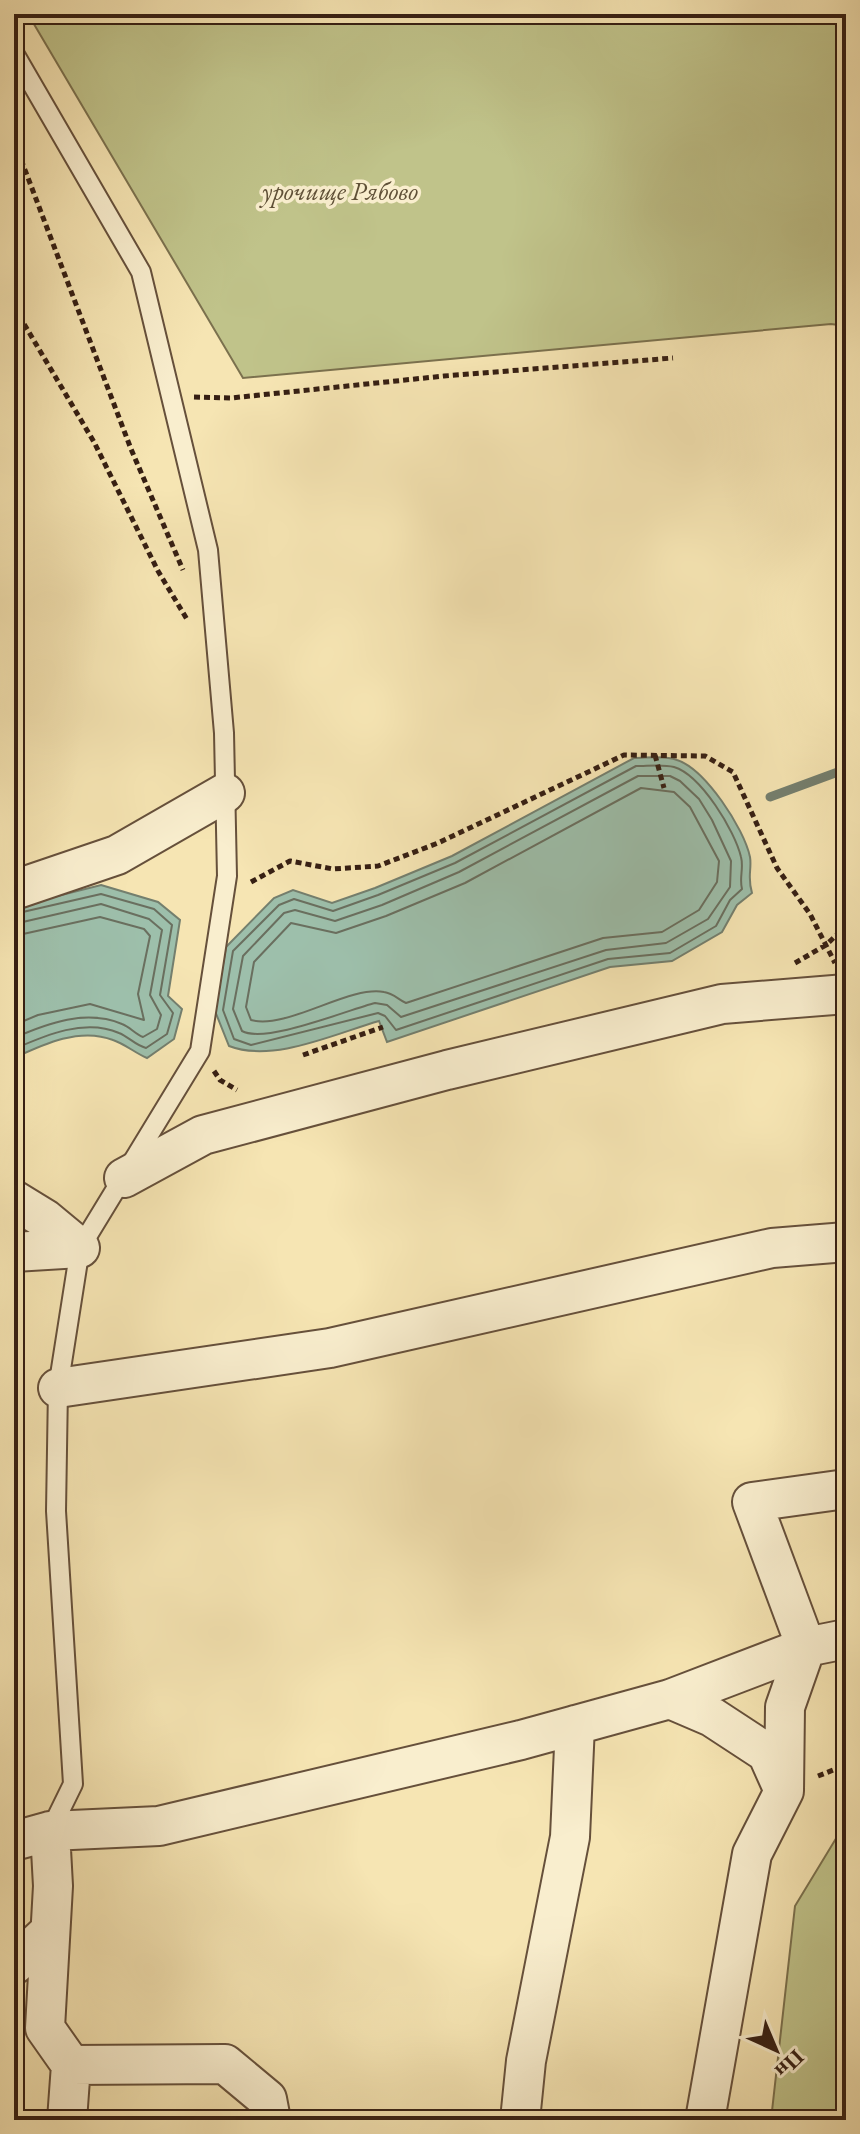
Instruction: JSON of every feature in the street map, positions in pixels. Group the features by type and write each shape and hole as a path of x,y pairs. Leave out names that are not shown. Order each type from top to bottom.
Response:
{"street":[{"path":"14,890 117,855 225,793"},
{"path":"124,1178 203,1135 447,1070 722,1004 842,981"},
{"path":"14,1200 45,1219 80,1248"},
{"path":"58,1388 330,1348 772,1248 846,1242"},
{"path":"14,1252 80,1248"},
{"path":"705,2120 752,1854 784,1791 785,1707 806,1647 752,1502 846,1489"},
{"path":"67,2120 71,2065 45,2028 53,1886 32,1836 159,1826 575,1725 670,1699 806,1647 846,1639"},
{"path":"670,1699 712,1717 767,1753 784,1791"},
{"path":"520,2120 526,2061 570,1837 575,1725"},
{"path":"14,1965 50,1931"},
{"path":"71,2065 225,2064 267,2099 271,2120"}],"lane":[{"path":"14,53 141,272 208,550 224,733 225,793 225,891 200,1051 80,1248 58,1388 56,1511 73,1784 32,1836"}],"path":[{"path":"14,141 126,435 187,580"},
{"path":"14,307 94,442 158,571 193,624 193,609"},
{"path":"173,396 231,398 444,376 673,358"},
{"path":"225,891 243,886 290,861 333,869 378,866 438,843 624,755 705,756 733,772 777,868 810,914 842,981"},
{"path":"655,755 664,788"},
{"path":"303,1055 383,1027"}],"green space":[{"name":"урочище Рябово","path":"28,14 846,14 846,326 831,324 243,378"},
{"path":"846,1822 846,2120 771,2120 795,1906"}],"water":[{"path":"634,758 667,758 688,766 711,787 740,831 750,857 752,893 737,905 722,932 672,961 610,967 387,1042 379,1021 284,1049 246,1050 229,1046 215,1011 226,947 274,898 293,890 332,903 375,888 452,856"},
{"path":"101,885 158,902 180,920 168,996 182,1009 174,1039 147,1058 113,1040 88,1035 62,1039 14,1058 14,907"}],"waterway":[{"path":"770,797 846,769"}]}
